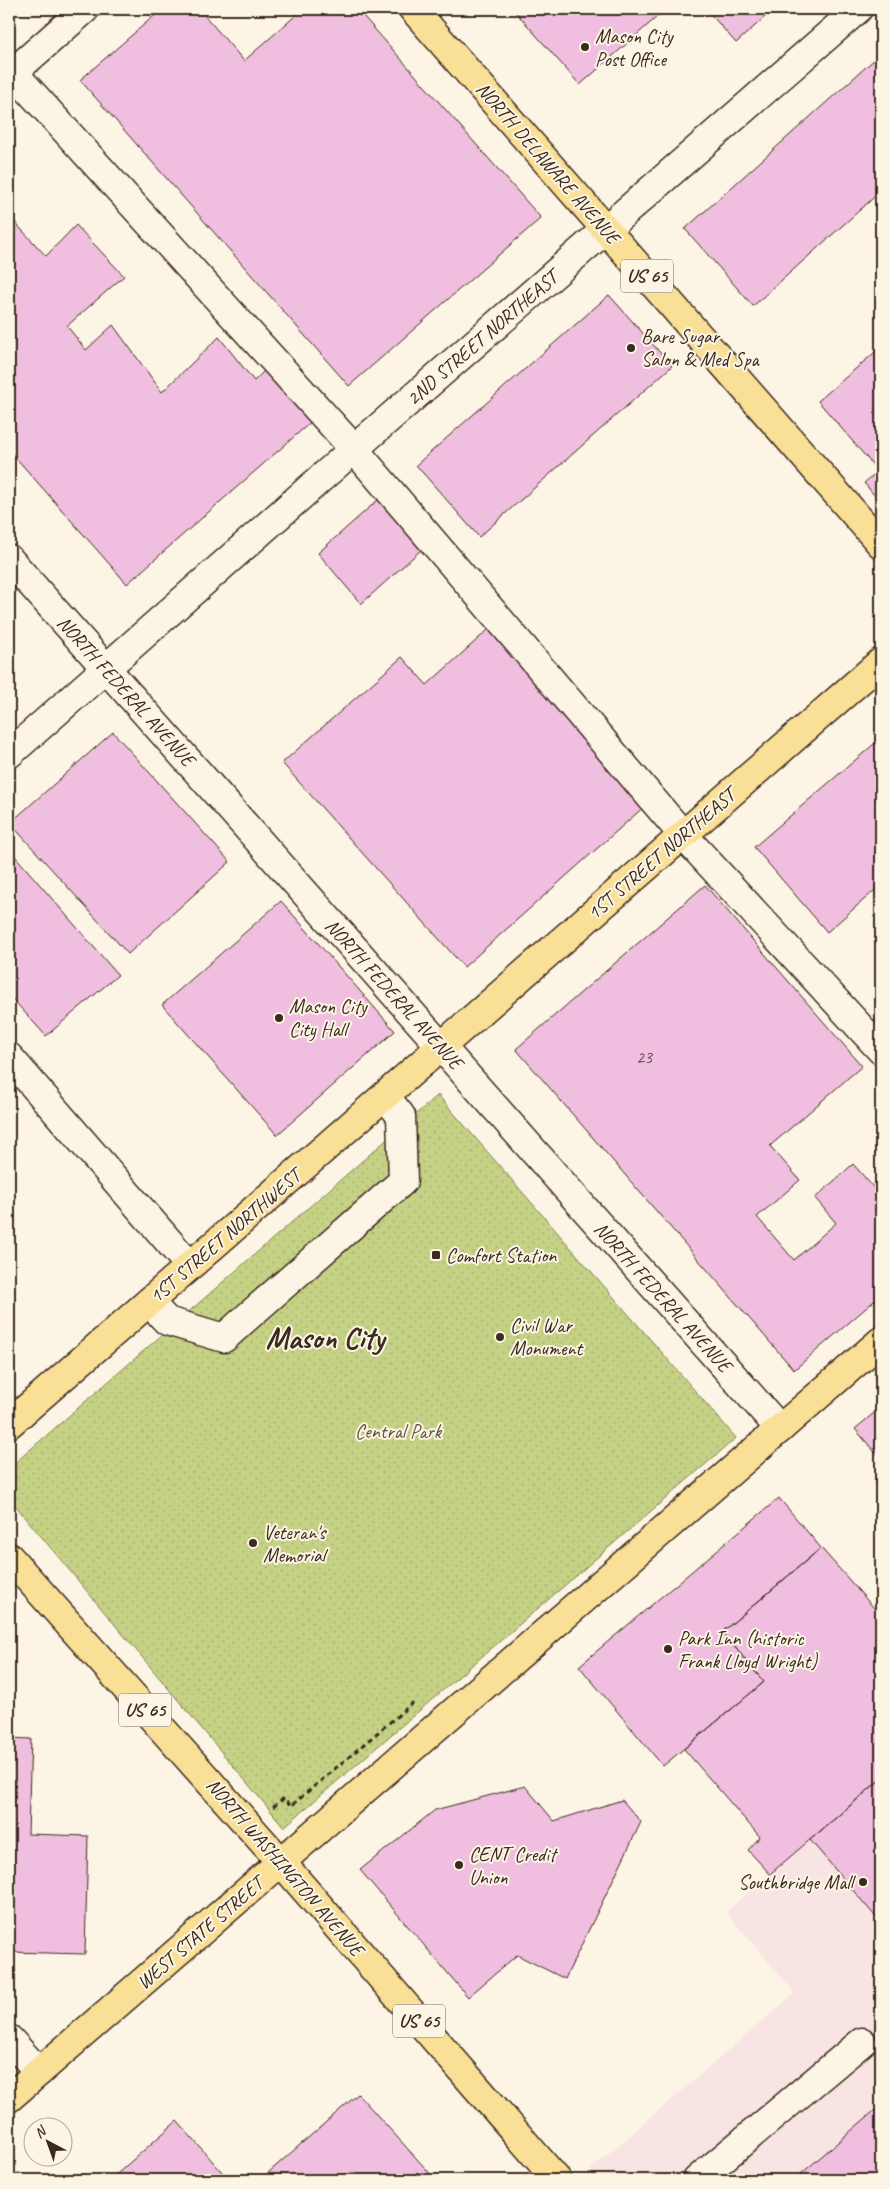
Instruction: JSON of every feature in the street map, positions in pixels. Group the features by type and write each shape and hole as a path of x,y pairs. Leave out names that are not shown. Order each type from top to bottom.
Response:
{"main road":[{"name":"NORTH DELAWARE AVENUE","path":"413,9 881,544"},
{"name":"1ST STREET NORTHEAST","path":"441,1047 881,662"},
{"name":"1ST STREET NORTHWEST","path":"9,1424 441,1047"},
{"name":"WEST STATE STREET","path":"9,2098 881,1341"},
{"name":"NORTH WASHINGTON AVENUE","path":"9,1557 281,1862 557,2180"}],"street":[{"path":"86,9 10,72 354,449 683,835 881,1050"},
{"name":"2ND STREET NORTHEAST","path":"9,754 354,449 858,9"},
{"name":"NORTH FEDERAL AVENUE","path":"9,559 780,1429"},
{"path":"9,1057 190,1266"},
{"path":"149,1302 167,1321 224,1338 403,1182 401,1116 385,1096"},
{"path":"9,2039 39,2072"},
{"path":"697,2180 862,2042"}],"path":[{"path":"9,1496 15,1490"},
{"path":"284,1798 292,1806 420,1696"}],"shaded area":[{"name":"Southbridge Mall","path":"881,1778 881,2180 599,2180 590,2170 795,1993 726,1912"}],"green space":[{"name":"Central Park","path":"438,1095 736,1438 284,1827 9,1498 9,1468"}],"building":[{"path":"162,9 199,9 244,61 303,9 357,9 541,218 349,386 80,80"},
{"name":"Mason City Post Office","path":"513,9 666,9 580,85"},
{"name":"Mason City Post Office","path":"706,9 774,9 736,43"},
{"path":"877,57 881,62 881,191 753,306 685,229"},
{"path":"9,216 46,256 76,225 124,276 67,326 86,350 113,325 162,392 219,337 254,381 265,370 312,421 127,584 9,450"},
{"path":"609,295 672,366 479,537 416,465"},
{"path":"881,347 881,503 864,483 878,471 818,401"},
{"path":"380,498 422,549 361,604 318,553"},
{"path":"489,629 646,805 464,967 282,763 402,657 427,685"},
{"path":"113,732 230,862 128,954 10,823"},
{"path":"881,738 881,885 827,932 754,847"},
{"path":"9,849 118,975 46,1036 9,995"},
{"path":"705,885 862,1066 770,1146 800,1180 757,1217 794,1260 836,1223 815,1198 853,1164 881,1196 881,1295 794,1370 516,1049"},
{"name":"Mason City City Hall","path":"281,901 395,1031 277,1135 162,1005"},
{"path":"881,1407 881,1459 855,1429"},
{"name":"Park Inn (historic Frank Lloyd Wright)","path":"779,1498 821,1548 722,1632 764,1682 663,1766 579,1666"},
{"path":"821,1548 881,1616 881,1779 770,1874 748,1850 760,1837 684,1749 764,1682 722,1632"},
{"path":"9,1738 31,1739 28,1834 88,1836 85,1954 9,1952"},
{"name":"Southbridge Mall","path":"881,1779 881,1923 810,1840"},
{"path":"525,1786 554,1821 622,1800 641,1822 565,1979 517,1955 468,1997 360,1870 435,1810"},
{"path":"358,2094 436,2180 260,2180"},
{"path":"881,2105 881,2180 794,2180"},
{"path":"177,2121 229,2180 110,2180"}],"place":[{"name":"Mason City Post Office","path":"585,47"},
{"name":"Bare Sugar Salon & Med Spa","path":"631,348"},
{"name":"Mason City City Hall","path":"279,1018"},
{"name":"Comfort Station","path":"436,1255"},
{"name":"Civil War Monument","path":"500,1337"},
{"name":"Veteran's Memorial","path":"253,1543"},
{"name":"Park Inn (historic Frank Lloyd Wright)","path":"668,1649"},
{"name":"CENT Credit Union","path":"459,1865"},
{"name":"Southbridge Mall","path":"863,1882"}],"district":[{"name":"Mason City","path":"325,1338"}]}
